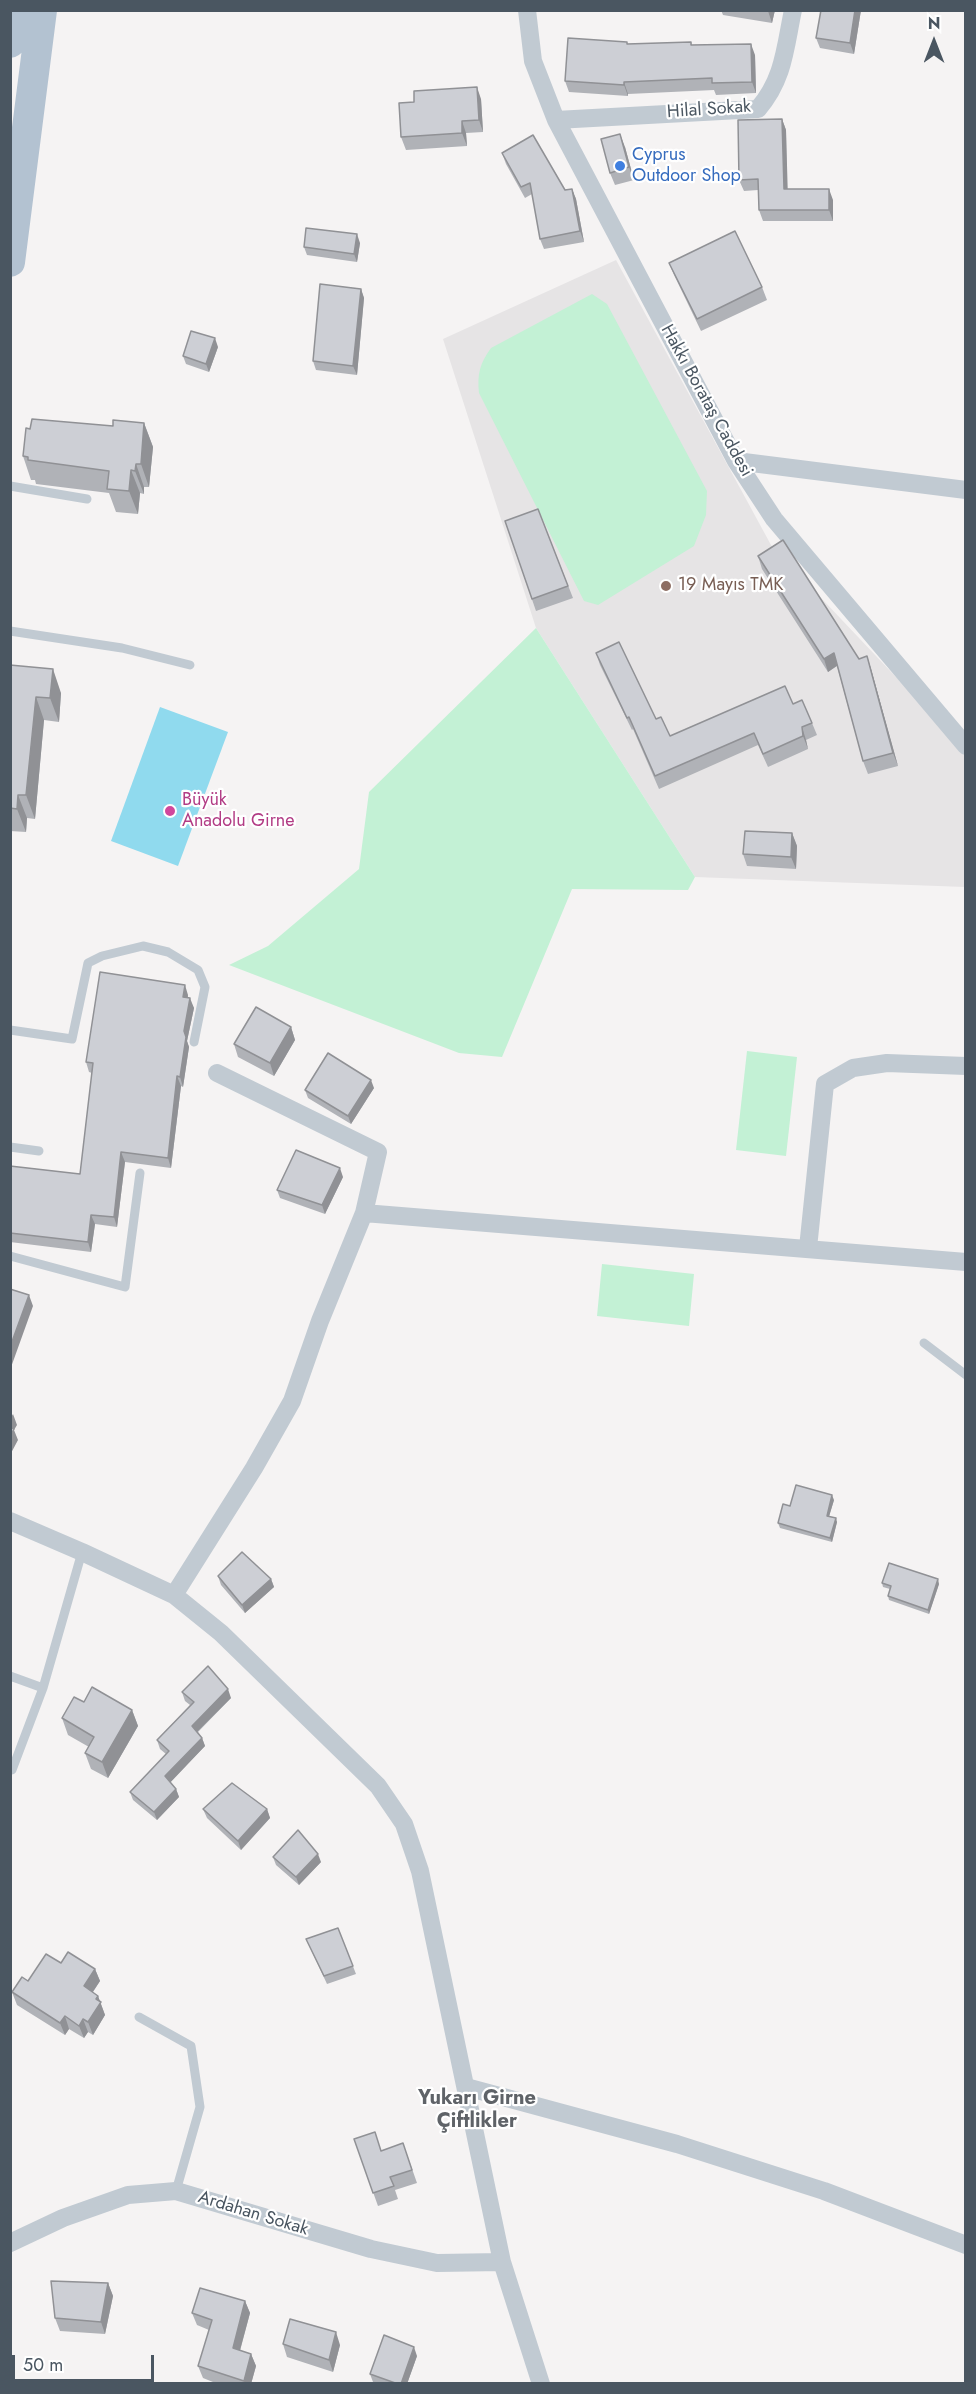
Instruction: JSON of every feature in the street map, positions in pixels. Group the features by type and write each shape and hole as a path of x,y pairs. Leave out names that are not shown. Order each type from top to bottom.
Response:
{"main road":[{"path":"10,43 15,10"},
{"path":"10,262 42,10"}],"street":[{"name":"Hakkı Borataş Caddesi","path":"527,10 533,61 556,120 736,461 774,519 966,746"},
{"name":"Hilal Sokak","path":"556,120 758,109 772,93 781,69 792,10"},
{"path":"736,461 966,490"},
{"path":"808,1248 825,1084 853,1068 887,1064 966,1066"},
{"path":"174,1595 292,1401 320,1321 364,1213 378,1152 217,1073"},
{"path":"364,1213 966,1262"},
{"path":"10,1521 174,1595 222,1633 378,1786 404,1824 420,1871 502,2262 541,2384"},
{"path":"466,2087 723,2158 824,2190 966,2245"},
{"name":"Ardahan Sokak","path":"10,2243 63,2218 128,2195 176,2191 371,2249 437,2264 502,2262"}],"lane":[{"path":"10,486 87,498"},
{"path":"10,630 123,648 190,665"},
{"path":"10,1030 72,1039 88,963 102,956 143,946 168,952 198,970 205,987 194,1042"},
{"path":"10,1147 39,1151"},
{"path":"10,1256 125,1287 140,1173"},
{"path":"924,1343 966,1375"},
{"path":"12,1770 43,1688 82,1552"},
{"path":"10,1676 43,1688"},
{"path":"139,2017 191,2046 200,2107 176,2191"}],"shaded area":[{"name":"19 Mayıs TMK","path":"616,260 771,545 965,750 965,887 695,877 536,628 443,339"}],"green space":[{"path":"592,294 607,304 707,491 706,515 694,546 598,605 584,601 479,393 478,386 480,369 491,348"},
{"path":"536,628 695,877 688,890 572,889 502,1057 459,1053 229,965 268,946 359,869 369,792"},
{"path":"747,1051 797,1057 786,1156 736,1150"},
{"path":"602,1264 694,1274 689,1326 597,1316"}],"water":[{"path":"160,707 228,732 178,866 111,841"}],"building":[{"path":"821,10 855,10 850,43 816,38"},
{"path":"568,38 627,42 627,44 691,42 691,45 751,44 752,82 712,83 712,78 624,82 624,85 565,81"},
{"path":"477,87 479,120 462,121 462,133 401,137 399,103 414,102 414,91"},
{"path":"782,119 784,189 829,189 829,210 759,210 758,179 739,180 738,120"},
{"path":"620,134 629,167 610,173 601,139"},
{"path":"533,135 565,190 572,189 580,231 540,239 530,183 521,187 502,153"},
{"path":"306,228 357,234 354,254 304,247"},
{"path":"735,231 762,287 697,319 669,263"},
{"path":"320,284 361,289 353,366 313,361"},
{"path":"191,331 215,338 206,364 183,356"},
{"path":"32,419 113,426 113,420 144,423 141,464 136,464 135,471 131,470 129,491 107,489 109,471 28,460 28,457 23,456 26,428 30,429"},
{"path":"538,509 568,586 532,599 505,521"},
{"path":"783,540 859,659 867,656 893,753 863,761 834,653 824,659 758,556"},
{"path":"619,642 656,719 661,717 670,736 785,686 793,704 802,700 812,723 802,727 803,736 763,754 754,733 655,776 629,717 627,718 596,653"},
{"path":"10,665 53,669 50,698 36,697 26,795 18,795 17,809 10,808"},
{"path":"745,831 792,833 791,857 743,854"},
{"path":"100,972 185,985 183,997 190,998 184,1031 186,1037 180,1077 177,1076 168,1158 121,1152 114,1217 91,1215 88,1242 10,1233 10,1166 80,1174 93,1063 86,1062"},
{"path":"256,1007 291,1027 270,1063 234,1044"},
{"path":"328,1053 371,1080 348,1116 305,1090"},
{"path":"296,1150 340,1168 322,1205 277,1190"},
{"path":"10,1289 29,1295 10,1347"},
{"path":"796,1485 832,1495 827,1516 836,1518 830,1538 778,1523 783,1504 790,1506"},
{"path":"242,1552 271,1579 242,1605 218,1576"},
{"path":"889,1563 938,1579 928,1610 888,1596 891,1586 882,1583"},
{"path":"208,1666 228,1689 192,1726 202,1738 165,1776 176,1789 154,1812 130,1792 169,1751 157,1740 194,1702 182,1692"},
{"path":"92,1687 132,1710 102,1762 85,1753 94,1737 62,1718 74,1697 84,1702"},
{"path":"232,1783 267,1809 238,1841 203,1809"},
{"path":"298,1830 318,1854 296,1877 273,1857"},
{"path":"338,1928 353,1966 324,1976 306,1939"},
{"path":"68,1952 95,1969 84,1986 98,1996 96,1999 101,2002 88,2022 83,2019 79,2026 65,2016 60,2023 12,1992 22,1977 28,1981 46,1954 61,1963"},
{"path":"375,2132 381,2151 403,2143 412,2170 390,2177 394,2186 373,2193 354,2139"},
{"path":"51,2281 108,2283 101,2322 55,2318"},
{"path":"200,2288 245,2301 233,2348 251,2354 244,2381 198,2366 212,2320 192,2313"},
{"path":"290,2319 336,2332 329,2360 283,2344"},
{"path":"384,2335 414,2347 401,2384 370,2374"}],"place":[{"name":"Cyprus Outdoor Shop","path":"620,166"},
{"name":"19 Mayıs TMK","path":"666,586"},
{"name":"Büyük Anadolu Girne","path":"170,811"}],"district":[{"name":"Yukarı Girne Çiftlikler","path":"477,2110"}]}
